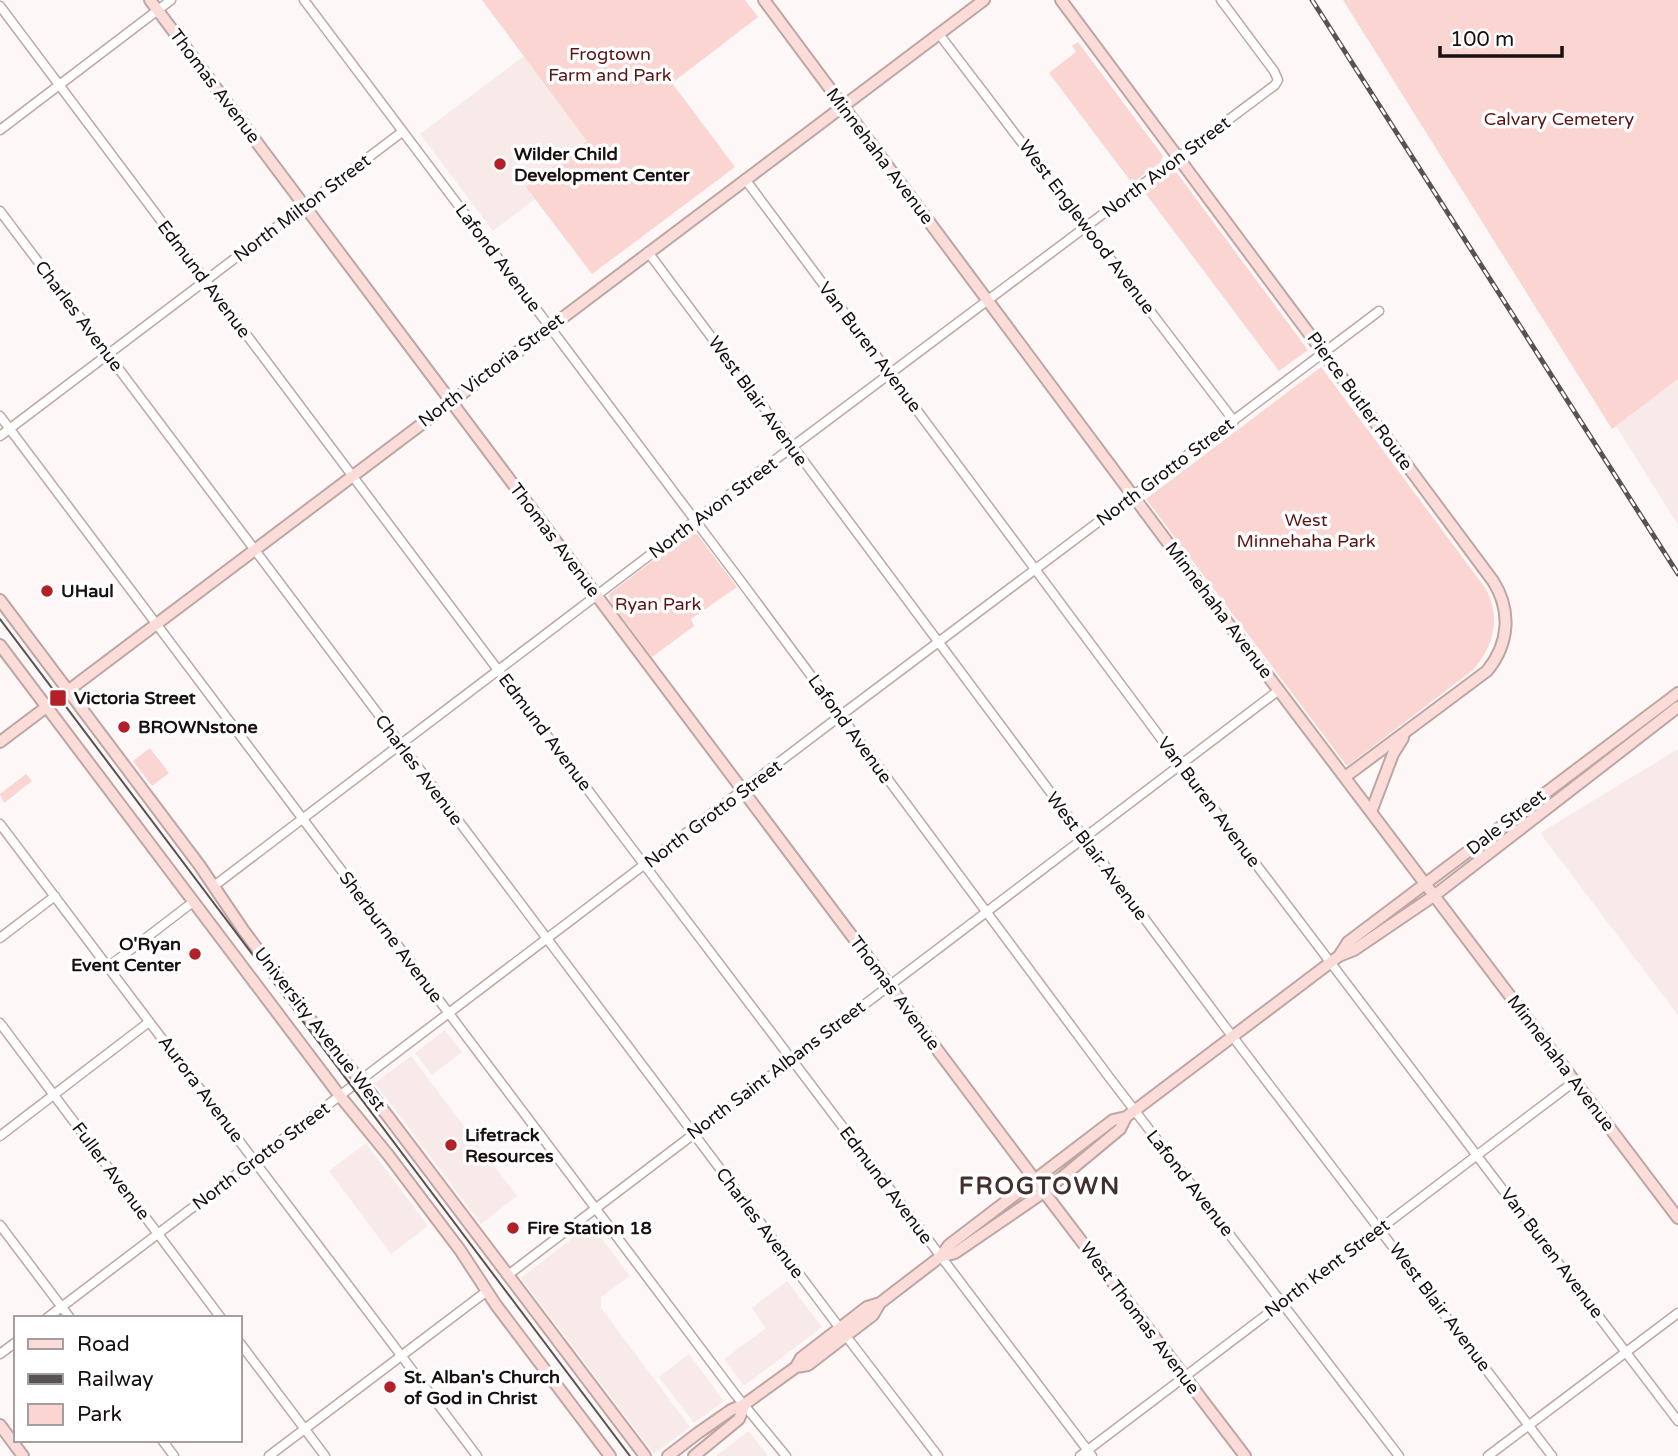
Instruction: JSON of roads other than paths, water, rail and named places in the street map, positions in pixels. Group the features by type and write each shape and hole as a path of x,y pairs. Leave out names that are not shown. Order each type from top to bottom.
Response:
{"main road":[{"name":"Thomas Avenue","path":"150,0 1035,1180"},
{"name":"Minnehaha Avenue","path":"764,0 1133,496 1678,1218"},
{"name":"North Victoria Street","path":"0,742 984,0"},
{"name":"Pierce Butler Route","path":"1061,0 1493,581 1505,608 1504,640 1495,662 1477,680 1345,777"},
{"name":"University Avenue West","path":"0,600 302,1008 361,1080 645,1456"},
{"name":"University Avenue West","path":"0,645 340,1096 398,1167 610,1456"},
{"name":"Dale Street","path":"1335,959 1348,942 1678,693"},
{"name":"Dale Street","path":"668,1456 796,1367 808,1365 867,1307 880,1303 940,1257 949,1245 1113,1120 1130,1114 1335,959 1354,950 1435,895 1678,706"},
{"path":"1371,812 1393,754 1408,732"},
{"name":"Dale Street","path":"940,1257 955,1254 1044,1192 1120,1129 1130,1114"},
{"name":"West Thomas Avenue","path":"1035,1180 1245,1456"},
{"name":"Dale Street","path":"694,1456 739,1419 745,1404"},
{"path":"0,1426 23,1456"}],"street":[{"path":"0,130 171,0"},
{"name":"Lafond Avenue","path":"304,0 985,911 1130,1114 1283,1302 1399,1456"},
{"name":"North Avon Street","path":"214,886 792,447 1270,89 1278,80 1274,71 1221,0"},
{"name":"Edmund Avenue","path":"0,6 1090,1453"},
{"name":"West Englewood Avenue","path":"939,34 1234,421"},
{"name":"North Milton Street","path":"0,436 402,132"},
{"name":"Van Buren Avenue","path":"745,179 1181,764 1335,959 1678,1421"},
{"name":"Charles Avenue","path":"0,211 938,1456"},
{"name":"West Blair Avenue","path":"648,252 1232,1037 1552,1456"},
{"name":"North Grotto Street","path":"50,1316 1379,311"},
{"name":"Sherburne Avenue","path":"0,415 302,819 786,1456"},
{"name":"North Saint Albans Street","path":"508,1275 1279,690"},
{"name":"Aurora Avenue","path":"0,824 477,1456"},
{"path":"0,938 55,896"},
{"path":"108,967 193,902"},
{"path":"0,1136 149,1022"},
{"name":"Fuller Avenue","path":"0,1023 220,1316"},
{"name":"North Kent Street","path":"1080,1456 1090,1453 1185,1377 1575,1081"},
{"path":"0,1224 69,1316"},
{"path":"269,1456 487,1291"},
{"path":"1488,1456 1678,1313"},
{"path":"242,1346 325,1456"}],"tram line":[{"path":"0,619 630,1456"}],"railway":[{"path":"1312,0 1678,574"}],"place":[{"name":"Wilder Child Development Center","path":"500,164"},
{"name":"UHaul","path":"47,591"},
{"name":"Victoria Street","path":"58,698"},
{"name":"BROWNstone","path":"124,727"},
{"name":"O'Ryan Event Center","path":"195,954"},
{"name":"Lifetrack Resources","path":"451,1145"},
{"name":"Fire Station 18","path":"513,1228"},
{"name":"St. Alban's Church of God in Christ","path":"390,1387"}],"district":[{"name":"FROGTOWN","path":"1040,1186"}],"park label":[{"name":"Frogtown Farm and Park","path":"610,64"},
{"name":"Calvary Cemetery","path":"1559,119"},
{"name":"West Minnehaha Park","path":"1306,530"},
{"name":"Ryan Park","path":"658,604"}]}
